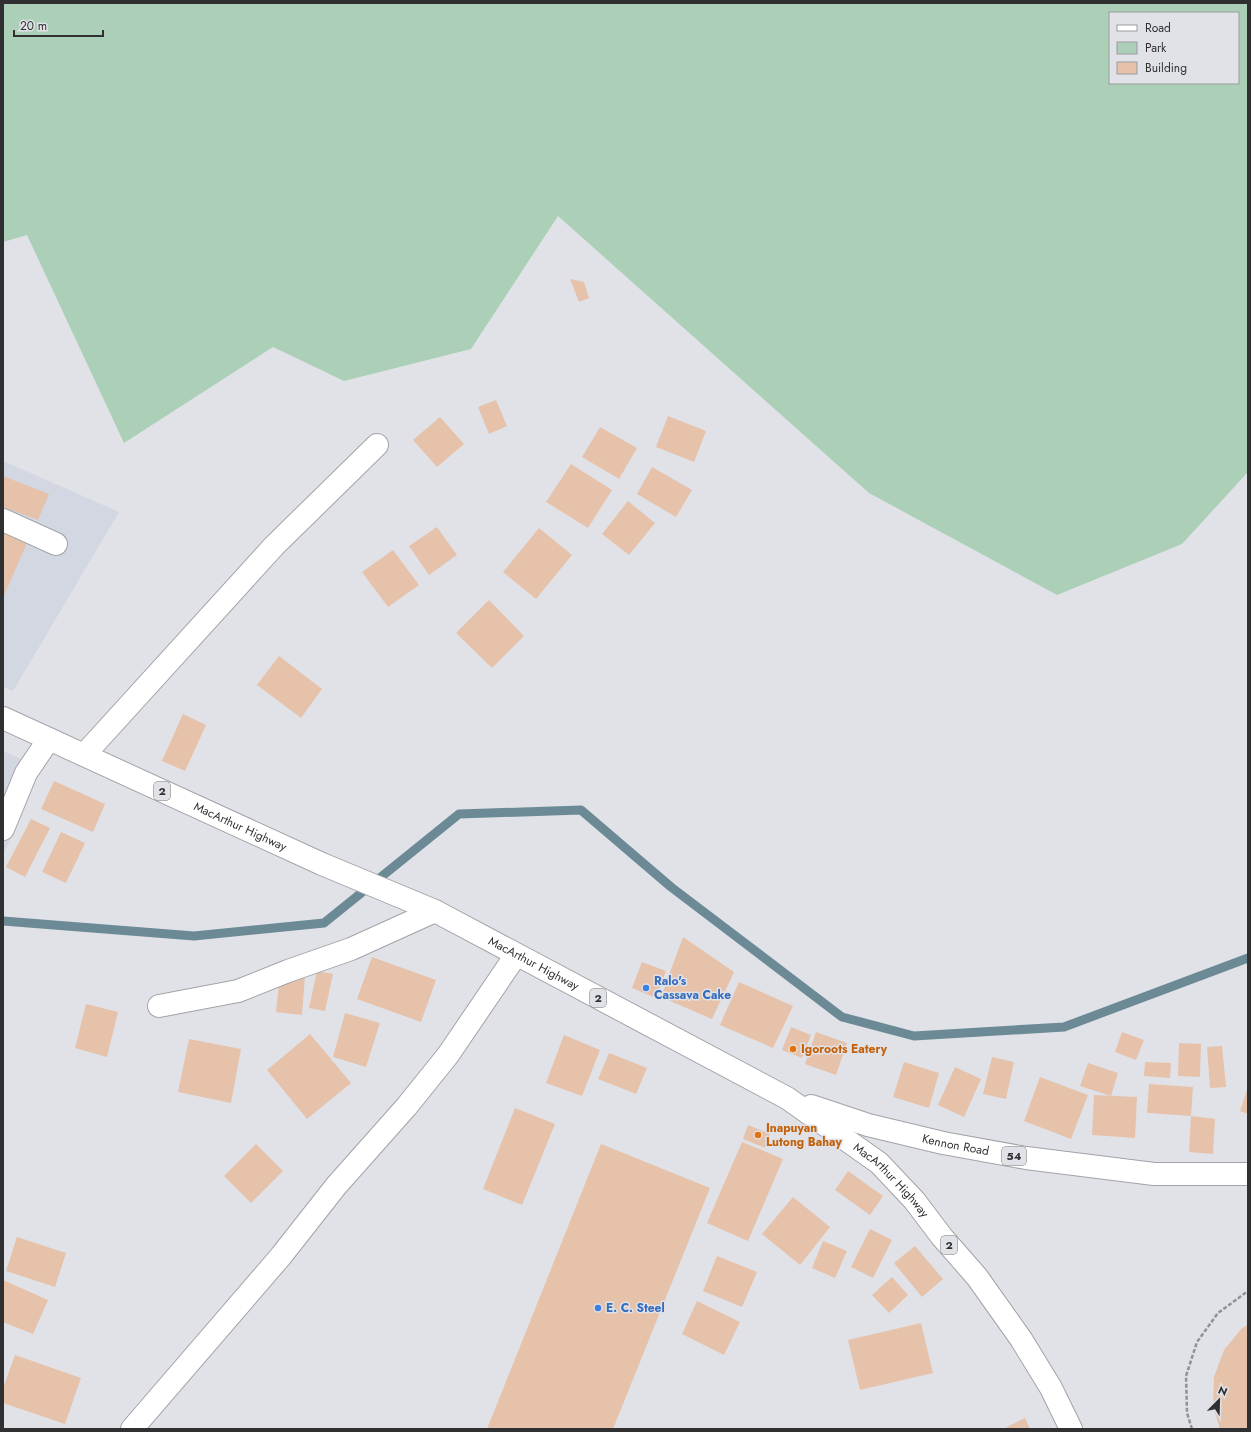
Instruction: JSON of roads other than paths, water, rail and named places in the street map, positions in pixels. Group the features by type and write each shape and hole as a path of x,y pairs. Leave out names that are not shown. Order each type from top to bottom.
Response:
{"main road":[{"path":"84,756 274,546 377,445"},
{"path":"3,520 56,544"},
{"name":"MacArthur Highway","path":"3,718 322,864 435,911 787,1098 879,1163 914,1200 942,1237 977,1277 1021,1339 1051,1388 1071,1429"},
{"path":"3,829 26,773 49,739"},
{"path":"159,1006 238,990 351,949 435,911"},
{"path":"132,1429 281,1256 336,1186 408,1106 444,1061 516,955"},
{"name":"Kennon Road","path":"787,1098 876,1127 943,1143 1026,1158 1154,1174 1248,1174"}],"waterway":[{"path":"3,921 194,936 324,923 459,814 581,810 671,887 842,1017 914,1036 1064,1027 1248,958"}],"place":[{"name":"Ralo's Cassava Cake","path":"646,988"},
{"name":"Igoroots Eatery","path":"793,1049"},
{"name":"Inapuyan Lutong Bahay","path":"758,1135"},
{"name":"E. C. Steel","path":"598,1308"}]}
